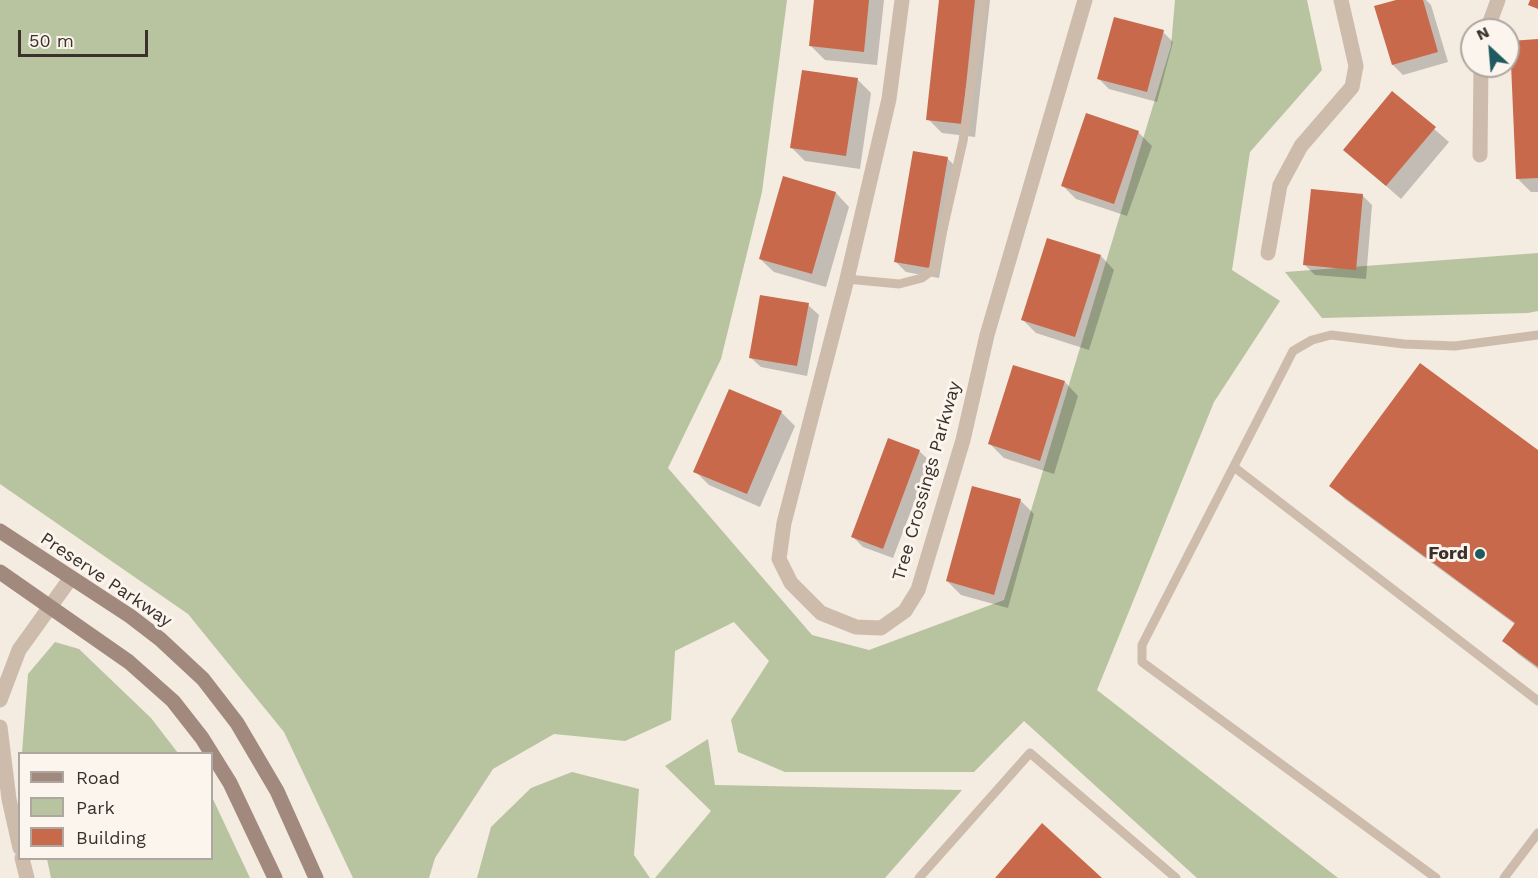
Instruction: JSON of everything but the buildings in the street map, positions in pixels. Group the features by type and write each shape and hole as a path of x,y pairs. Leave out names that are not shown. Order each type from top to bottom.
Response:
{"street":[{"name":"Tree Crossings Parkway","path":"902,0 889,99 847,279 784,523 778,559 792,583 821,613 856,627 881,628 905,611 918,590 963,440 987,335 1085,0"},
{"path":"1268,253 1280,185 1301,146 1352,87 1356,66 1341,0"},
{"path":"1491,18 1498,0"},
{"path":"1480,155 1481,78"},
{"name":"Preserve Parkway","path":"0,531 70,579 130,616 160,639 203,679 237,723 277,791 316,878"},
{"path":"0,572 129,662 173,701 211,752"},
{"path":"0,700 19,650 70,579"},
{"path":"0,727 9,799 18,839"},
{"path":"213,756 230,783 275,878"},
{"path":"22,860 27,878"}],"lane":[{"path":"847,279 899,284 922,278 934,269 963,141 983,0"},
{"path":"1436,878 1142,662 1142,645 1293,351 1312,340 1331,336 1404,344 1455,346 1538,335"},
{"path":"1234,466 1538,701"},
{"path":"919,878 1030,753 1176,878"},
{"path":"1504,878 1538,833"}],"green space":[{"path":"0,0 787,0 762,192 721,359 668,468 812,635 869,650 1004,600 1171,46 1175,0 1307,0 1322,70 1250,152 1232,270 1280,301 1214,402 1097,690 1338,878 1197,878 1024,721 974,772 785,772 738,752 731,720 769,661 734,622 675,651 671,720 625,741 554,734 493,769 435,858 429,878 353,878 284,732 188,614 0,484"},
{"path":"1538,253 1538,311 1528,313 1322,318 1285,272"},
{"path":"55,642 79,649 151,718 177,752 22,752 28,674"},
{"path":"708,739 715,785 962,790 885,878 655,878 711,811 665,766"},
{"path":"572,772 639,789 634,855 650,878 477,878 491,827 531,788"},
{"path":"213,799 250,878 51,878 47,860 213,860"}],"place":[{"name":"Ford","path":"1480,554"}]}
